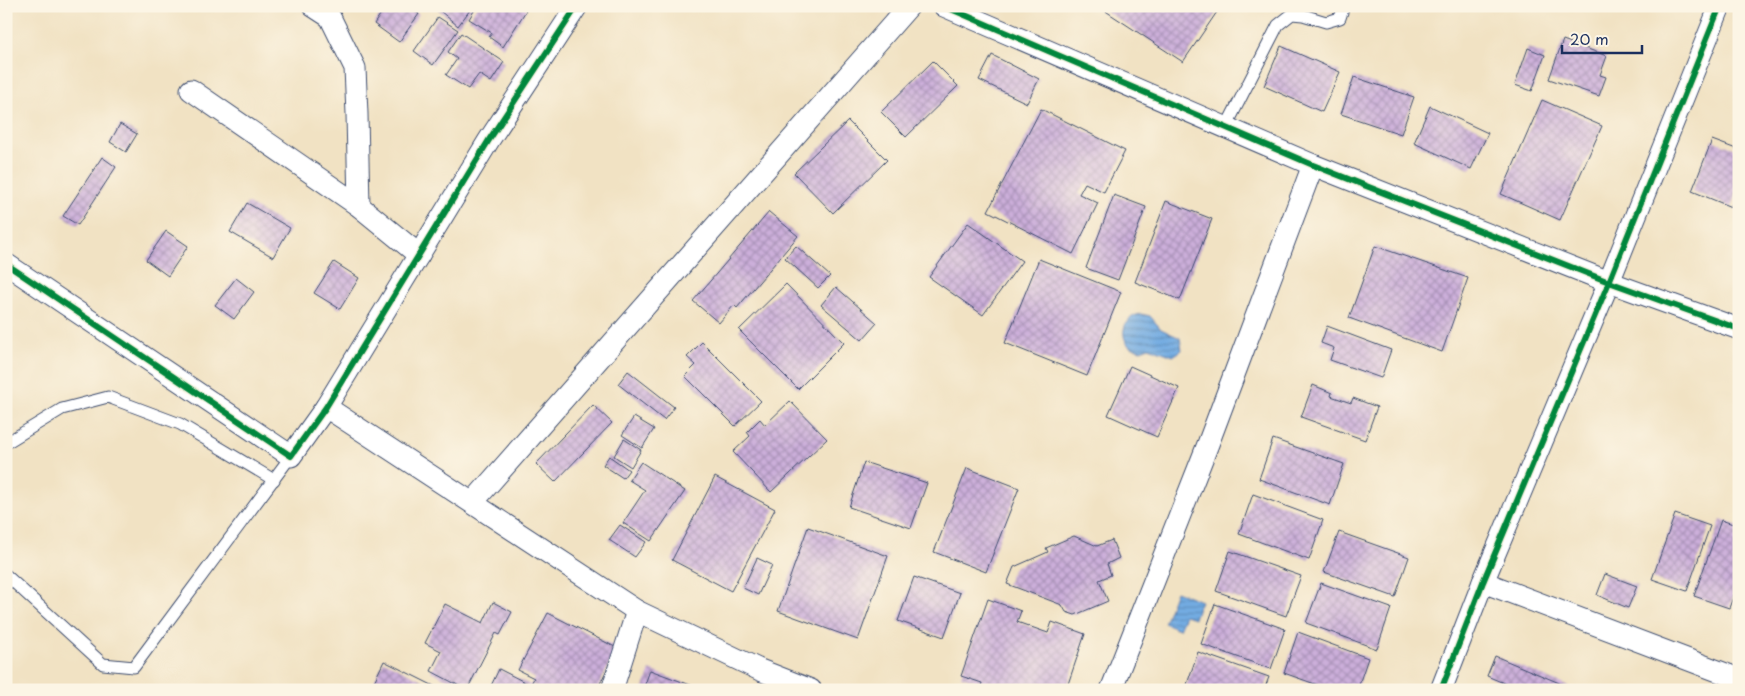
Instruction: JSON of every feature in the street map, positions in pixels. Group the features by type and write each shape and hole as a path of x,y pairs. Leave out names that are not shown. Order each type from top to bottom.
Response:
{"street":[{"path":"313,6 330,17 354,68 359,206"},
{"path":"6,264 291,456 326,407 489,140 577,6"},
{"path":"473,502 910,6"},
{"path":"944,6 1313,165 1609,282 1739,329"},
{"path":"1441,690 1483,582 1609,282 1720,6"},
{"path":"191,90 359,206 419,255"},
{"path":"1112,690 1208,444 1313,165"},
{"path":"326,407 637,611 760,670 811,690"},
{"path":"1483,582 1739,680"},
{"path":"612,690 637,611"}],"lane":[{"path":"1226,127 1278,25 1292,14 1303,15 1326,22 1340,18 1344,6"},
{"path":"6,443 62,409 108,397 180,424 274,480"},
{"path":"6,575 103,664 134,667 291,456"}],"water":[{"path":"1141,314 1150,316 1161,329 1180,338 1182,350 1173,356 1149,347 1141,350 1130,347 1124,337 1125,327 1130,318"},
{"path":"1176,591 1201,601 1194,618 1185,615 1179,629 1164,623"}],"building":[{"path":"386,6 408,6 419,14 399,42 374,24"},
{"path":"434,6 473,6 458,26"},
{"path":"477,6 522,6 527,9 503,47 489,37 492,33 469,19"},
{"path":"1102,6 1221,6 1183,62 1101,8"},
{"path":"438,17 458,30 433,65 414,51"},
{"path":"461,33 504,62 491,82 479,74 468,89 446,75 457,59 448,52"},
{"path":"1563,40 1607,56 1600,75 1606,77 1599,96 1549,79"},
{"path":"1281,46 1340,72 1322,112 1264,86"},
{"path":"1528,48 1545,55 1532,91 1515,85"},
{"path":"992,55 1039,79 1027,103 979,80"},
{"path":"933,61 958,86 906,137 881,112"},
{"path":"1354,77 1414,97 1401,134 1341,114"},
{"path":"1542,100 1602,126 1560,220 1501,194"},
{"path":"1430,106 1488,133 1471,169 1414,143"},
{"path":"1041,109 1125,151 1104,192 1085,183 1079,194 1098,203 1073,254 988,211"},
{"path":"848,121 887,160 833,213 794,173"},
{"path":"120,124 137,134 126,152 110,142"},
{"path":"1712,140 1739,150 1739,193 1737,192 1731,207 1692,191"},
{"path":"102,157 116,167 78,225 63,216"},
{"path":"1114,195 1146,207 1118,280 1086,268"},
{"path":"1166,201 1212,219 1180,300 1135,282"},
{"path":"247,203 290,228 273,257 230,232"},
{"path":"769,212 798,236 737,308 734,305 719,323 693,301"},
{"path":"968,223 1022,261 983,315 929,277"},
{"path":"166,231 188,246 168,276 146,260"},
{"path":"796,246 830,276 818,288 785,258"},
{"path":"1375,246 1468,278 1442,352 1349,318"},
{"path":"1039,259 1121,292 1087,376 1005,343"},
{"path":"334,262 359,278 340,309 314,293"},
{"path":"236,278 254,292 234,319 215,305"},
{"path":"786,284 844,343 798,389 739,330"},
{"path":"836,287 877,323 862,340 821,305"},
{"path":"1327,326 1391,350 1381,378 1330,360 1334,348 1321,343"},
{"path":"702,342 761,401 735,426 685,376 696,365 687,357"},
{"path":"1130,366 1179,388 1157,437 1108,415"},
{"path":"628,371 674,407 664,420 618,384"},
{"path":"1313,385 1332,393 1331,396 1351,403 1353,398 1377,407 1365,440 1301,417"},
{"path":"790,401 827,439 771,492 733,452 750,436 747,432 760,419 765,425"},
{"path":"593,405 612,423 555,482 536,464"},
{"path":"634,417 654,429 642,448 622,435"},
{"path":"624,439 641,450 631,467 614,456"},
{"path":"1273,439 1344,464 1330,505 1259,479"},
{"path":"609,456 629,470 623,478 603,465"},
{"path":"641,462 685,491 651,541 623,523 645,490 629,480"},
{"path":"864,462 927,483 911,528 849,507"},
{"path":"967,468 1019,488 986,572 934,552"},
{"path":"715,477 775,509 731,591 672,560"},
{"path":"1253,494 1323,520 1309,560 1239,534"},
{"path":"1675,514 1710,526 1687,591 1652,579"},
{"path":"1721,520 1739,526 1739,581 1729,608 1694,596"},
{"path":"620,525 646,542 635,557 609,540"},
{"path":"808,527 888,556 858,640 778,611"},
{"path":"1339,532 1409,557 1395,597 1324,572"},
{"path":"1074,536 1097,546 1112,540 1119,558 1107,564 1111,575 1099,580 1108,601 1075,615 1066,612 1062,605 1007,584 1014,567 1048,552 1046,548"},
{"path":"1230,551 1301,576 1286,616 1216,591"},
{"path":"757,558 772,565 758,595 743,588"},
{"path":"1605,574 1637,586 1628,608 1597,595"},
{"path":"914,577 960,593 944,637 898,621"},
{"path":"1321,583 1391,608 1377,649 1306,623"},
{"path":"988,599 1021,611 1017,622 1048,633 1052,622 1085,634 1066,690 980,690 982,683 961,676"},
{"path":"493,602 512,612 500,635 496,633 467,690 431,671 441,651 425,643 445,604 483,623"},
{"path":"1215,604 1285,629 1271,669 1201,644"},
{"path":"548,613 617,648 597,690 542,690 531,684 534,678 518,670"},
{"path":"1298,632 1368,658 1357,690 1332,690 1284,673"},
{"path":"1198,652 1269,677 1264,690 1185,690"},
{"path":"1495,656 1576,690 1503,690 1506,684 1487,676"},
{"path":"384,661 442,690 370,690"},
{"path":"499,669 540,690 489,690"},
{"path":"650,670 704,690 643,690"}],"railway":[{"path":"6,687 11,690"}],"cycle path":[{"path":"6,264 291,456 326,407 489,140 577,6"},
{"path":"944,6 1313,165 1609,282 1739,329"},
{"path":"1441,690 1483,582 1609,282 1720,6"}]}
